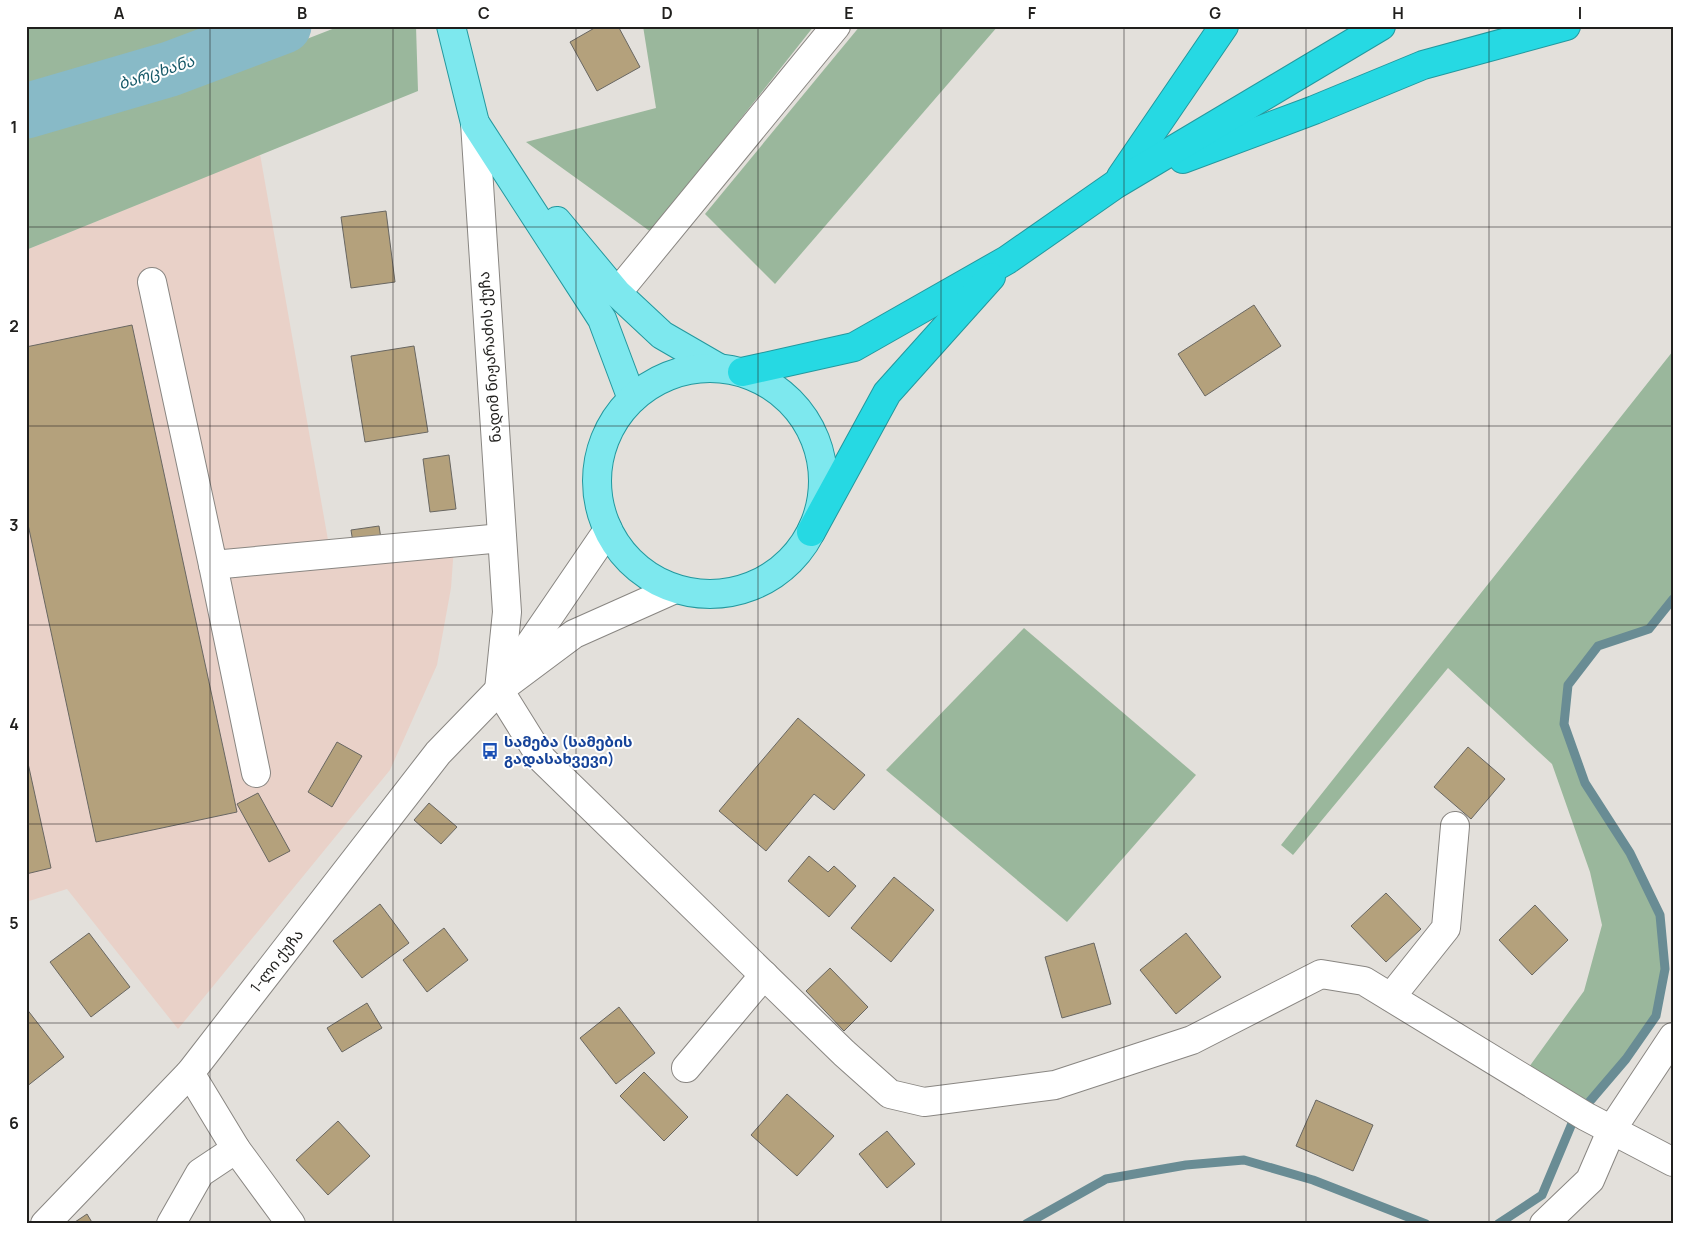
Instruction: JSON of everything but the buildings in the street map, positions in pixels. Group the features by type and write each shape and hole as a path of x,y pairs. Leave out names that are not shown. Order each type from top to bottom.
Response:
{"highway":[{"path":"1116,184 1224,26"},
{"path":"730,370 854,347 1007,260 1116,184 1381,26"},
{"path":"1116,184 1314,110 1423,65 1566,26"},
{"path":"812,532 888,393 1007,260"}],"main road":[{"name":"ნადიმ ნიჟარაძის ქუჩა","path":"452,26 474,122"},
{"path":"474,122 616,293 662,335 730,370 765,382 785,396 802,415 814,436 821,460 823,485 820,509 812,532 799,552 783,568 764,581 743,590 721,594 698,594 676,589 655,580 636,567 620,550 608,530 600,508 597,484 598,461 605,438 613,424 632,399 650,385 672,374 695,369 730,370"},
{"path":"474,122 602,319 632,399"}],"street":[{"path":"616,293 836,26"},
{"name":"ნადიმ ნიჟარაძის ქუჩა","path":"474,122 507,612 499,690"},
{"path":"152,282 256,773"},
{"path":"499,690 608,530"},
{"path":"213,565 502,538"},
{"path":"499,690 574,634 676,589"},
{"path":"499,690 542,759 844,1053 890,1094 924,1102 1055,1084 1192,1040 1321,974 1364,981 1585,1116 1673,1162"},
{"name":"1-ლი ქუჩა","path":"45,1224 190,1073 438,753 499,690"},
{"path":"1391,998 1446,928 1455,826"},
{"path":"686,1068 764,975"},
{"path":"1544,1224 1590,1180 1612,1129 1673,1037"},
{"path":"190,1073 236,1149 290,1224"},
{"path":"171,1224 200,1173 236,1149"}],"shaded area":[{"path":"260,154 328,540 455,533 451,588 437,665 390,770 178,1029 67,889 26,902 26,250"}],"green space":[{"path":"26,26 249,26 151,59 26,92"},
{"path":"340,26 416,26 418,91 26,250 26,130 106,108 184,83 263,56"},
{"path":"643,26 814,26 651,232 526,142 656,108"},
{"path":"860,26 998,26 775,284 705,214"},
{"path":"1673,351 1673,599 1649,629 1598,646 1568,685 1564,724 1585,783 1630,853 1660,915 1665,969 1656,1016 1626,1059 1586,1107 1529,1067 1584,991 1602,925 1590,872 1552,764 1448,668 1293,855 1281,845"},
{"path":"1024,628 1196,775 1067,922 886,770"}],"waterway":[{"name":"ბარცხანა","path":"26,111 170,69 284,26"},
{"path":"1498,1224 1542,1195 1573,1121 1626,1059 1656,1016 1665,969 1660,915 1630,853 1585,783 1564,724 1568,685 1598,646 1649,629 1673,599"},
{"path":"1026,1224 1106,1179 1186,1165 1244,1160 1313,1180 1426,1224"}],"place":[{"name":"სამება (სამების გადასახვევი)","path":"490,751"}]}
